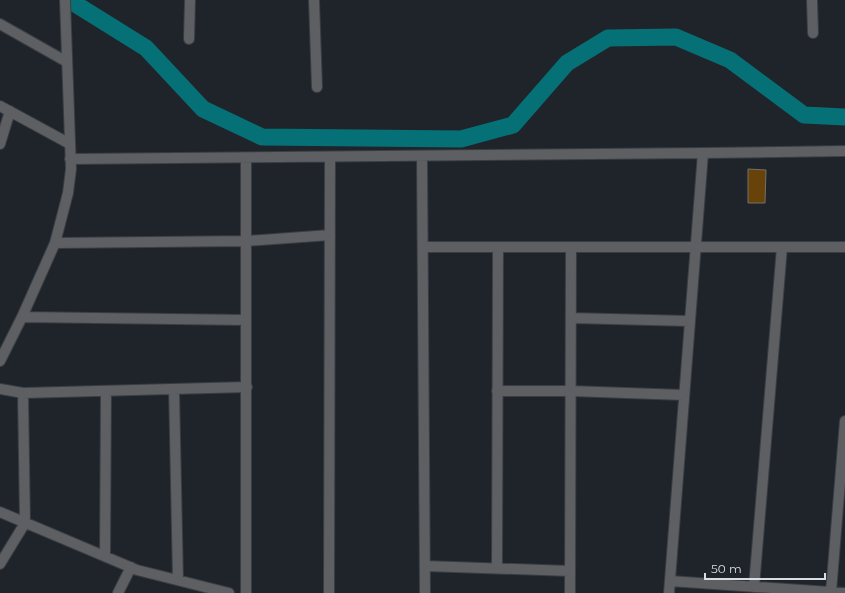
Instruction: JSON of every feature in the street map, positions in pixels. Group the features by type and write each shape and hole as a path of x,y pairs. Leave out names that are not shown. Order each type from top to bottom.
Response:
{"street":[{"path":"189,39 190,0"},
{"path":"314,0 317,87"},
{"path":"812,0 813,34"},
{"path":"1,355 22,317 55,243 68,193 71,169 65,4"},
{"path":"0,24 67,62"},
{"path":"0,106 70,144"},
{"path":"0,144 10,111"},
{"path":"70,159 703,154 845,151"},
{"path":"669,593 703,154"},
{"path":"422,156 425,593"},
{"path":"329,593 330,157"},
{"path":"246,158 246,593"},
{"path":"55,243 247,241 330,235"},
{"path":"423,247 845,247"},
{"path":"497,568 498,247"},
{"path":"570,593 571,247"},
{"path":"754,587 782,247"},
{"path":"22,317 246,320"},
{"path":"571,318 690,321"},
{"path":"0,388 23,393 246,387"},
{"path":"174,389 178,580"},
{"path":"105,556 106,391"},
{"path":"497,391 571,391 684,395"},
{"path":"0,564 25,523 23,393"},
{"path":"831,592 845,421"},
{"path":"0,512 131,567 229,593"},
{"path":"425,566 570,571"},
{"path":"118,593 131,567"},
{"path":"670,581 845,593"}],"building":[{"path":"748,169 766,170 765,203 748,203"}],"waterway":[{"path":"69,0 146,48 203,109 262,137 461,139 513,125 567,63 608,38 676,37 730,60 804,115 845,117"}]}
